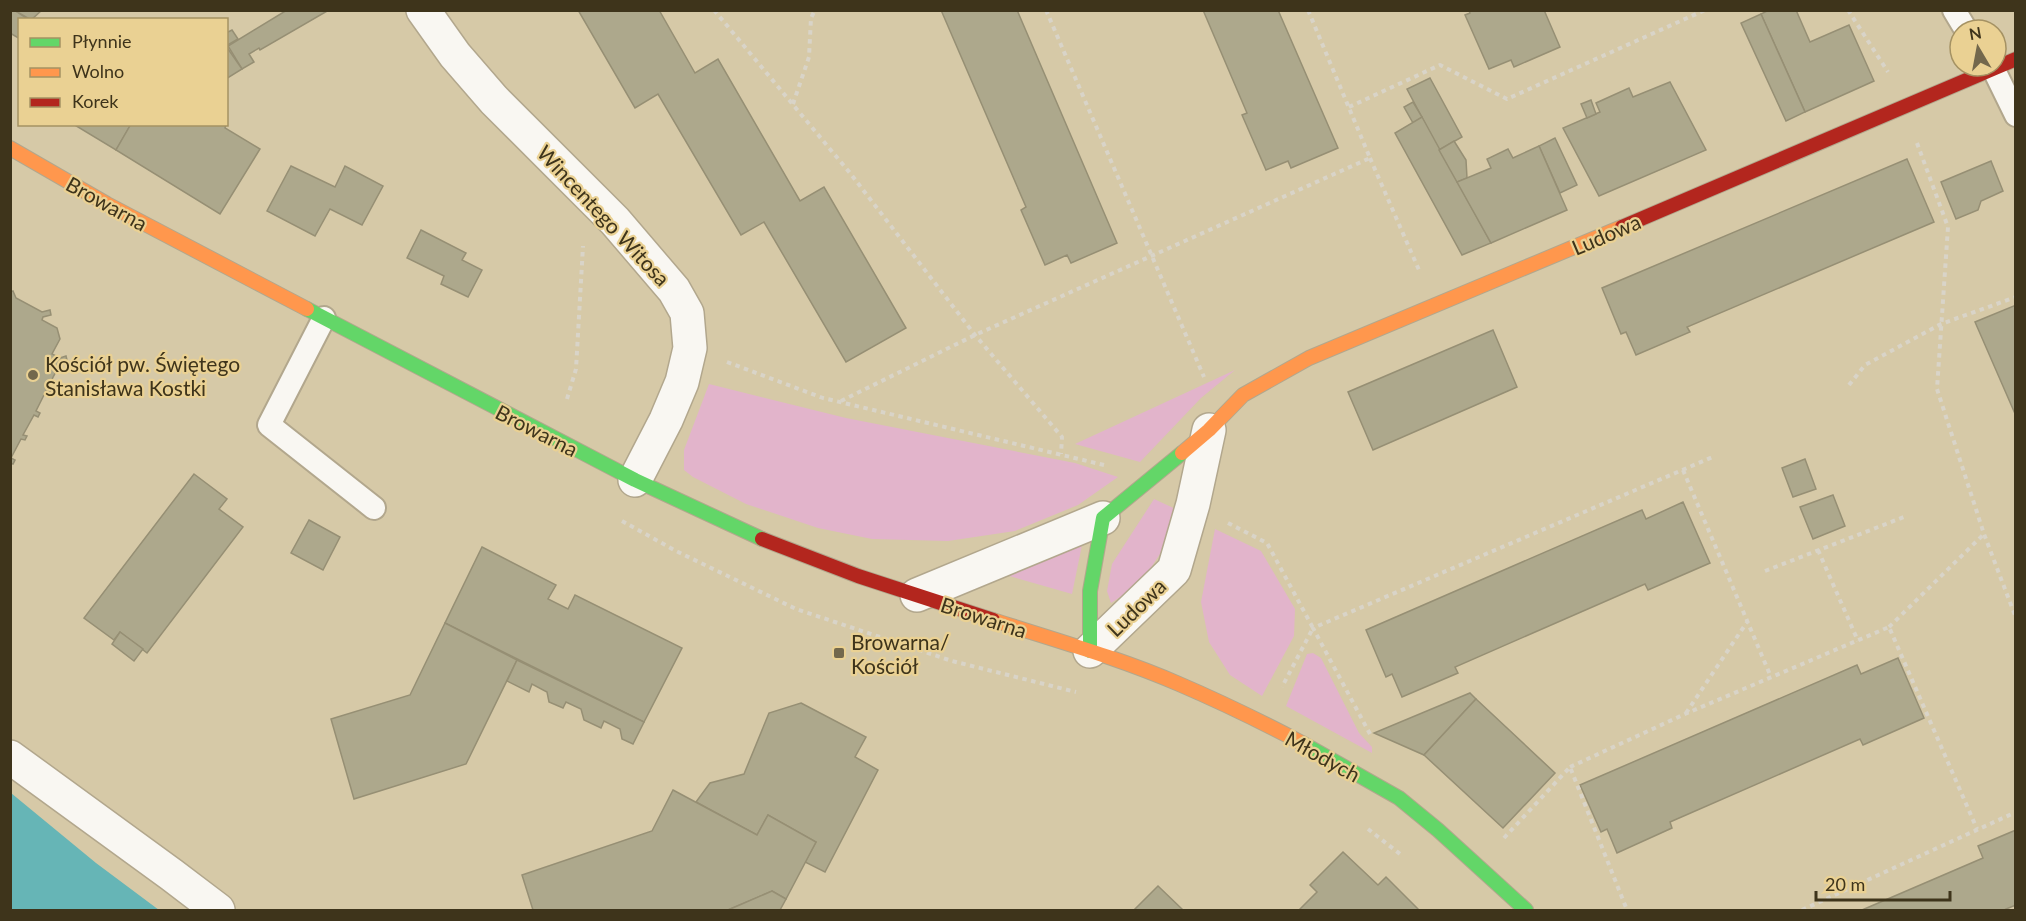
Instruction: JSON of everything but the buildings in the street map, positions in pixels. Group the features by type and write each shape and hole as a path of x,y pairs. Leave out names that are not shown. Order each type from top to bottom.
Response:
{"street":[{"name":"Wincentego Witosa","path":"423,10 455,55 494,100 596,202 674,290 687,313 690,348 682,382 666,420 635,480"},
{"name":"Ludowa","path":"917,595 1103,518 1209,430 1243,395 1309,358 1969,78"},
{"name":"Browarna","path":"10,148 107,204 635,480 757,537 858,576 1090,651"},
{"name":"Ludowa","path":"1090,651 1174,570 1193,504 1209,430"},
{"name":"Ludowa","path":"1090,651 1090,591 1103,518"},
{"name":"Młodych","path":"1090,651 1177,683 1263,722 1398,798 1438,830 1526,910"},
{"path":"10,757 218,910"}],"lane":[{"path":"1998,78 2016,115"},
{"path":"324,318 269,425 374,508"}],"path":[{"path":"714,10 850,173 975,335 1062,437 1061,454"},
{"path":"792,104 809,57 811,18 815,10"},
{"path":"1046,10 1204,377"},
{"path":"1308,10 1421,275"},
{"path":"1349,107 1440,65 1507,99 1705,10"},
{"path":"1848,10 1894,81 1948,227 1937,388 1984,534 2016,618"},
{"path":"840,402 975,335 1371,158"},
{"path":"564,409 576,369 583,246 596,202"},
{"path":"1849,385 1865,364 1941,324 2016,297"},
{"path":"690,348 823,398 1061,454 1114,468 1146,482"},
{"path":"1263,722 1313,628 1715,456"},
{"path":"1683,470 1771,677"},
{"path":"1193,504 1267,543 1375,741"},
{"path":"1765,571 1904,517"},
{"path":"1503,839 1570,767 1685,714 1889,627 1984,534"},
{"path":"1818,550 1858,641"},
{"path":"1685,714 1748,621"},
{"path":"1889,627 1977,829"},
{"path":"1570,767 1627,910"},
{"path":"1802,910 2016,812"},
{"path":"1496,834 1511,846"}],"shaded area":[{"path":"1235,370 1201,398 1140,462 1075,444"},
{"path":"709,384 846,418 1075,463 1118,477 1078,505 1015,531 948,541 872,539 818,528 746,504 693,477 684,470 684,450"},
{"path":"1154,499 1180,511 1170,539 1140,584 1111,603 1107,591 1112,564"},
{"path":"1215,529 1261,551 1295,609 1294,636 1262,696 1230,675 1209,642 1201,602"},
{"path":"1074,543 1082,545 1072,594 1002,574"},
{"path":"1313,653 1321,658 1359,733 1372,747 1372,753 1286,706 1307,654"}],"water":[{"path":"11,793 96,863 159,910 11,910"}],"traffic: fast":[{"path":"307,309 635,480 762,539"},
{"path":"1090,651 1090,591 1103,518 1182,453"},
{"path":"1302,743 1399,798 1526,910"}],"traffic: slow":[{"path":"10,148 107,204 307,309"},
{"path":"1182,453 1209,430 1243,395 1309,358 1622,227"},
{"path":"993,620 1156,675 1226,705 1302,743"}],"traffic: jam":[{"path":"1622,227 2016,59"},
{"path":"762,539 858,576 993,620"}],"place":[{"name":"Kościół pw. Świętego Stanisława Kostki","path":"33,375"},
{"name":"Browarna/ Kościół","path":"839,653"}]}
